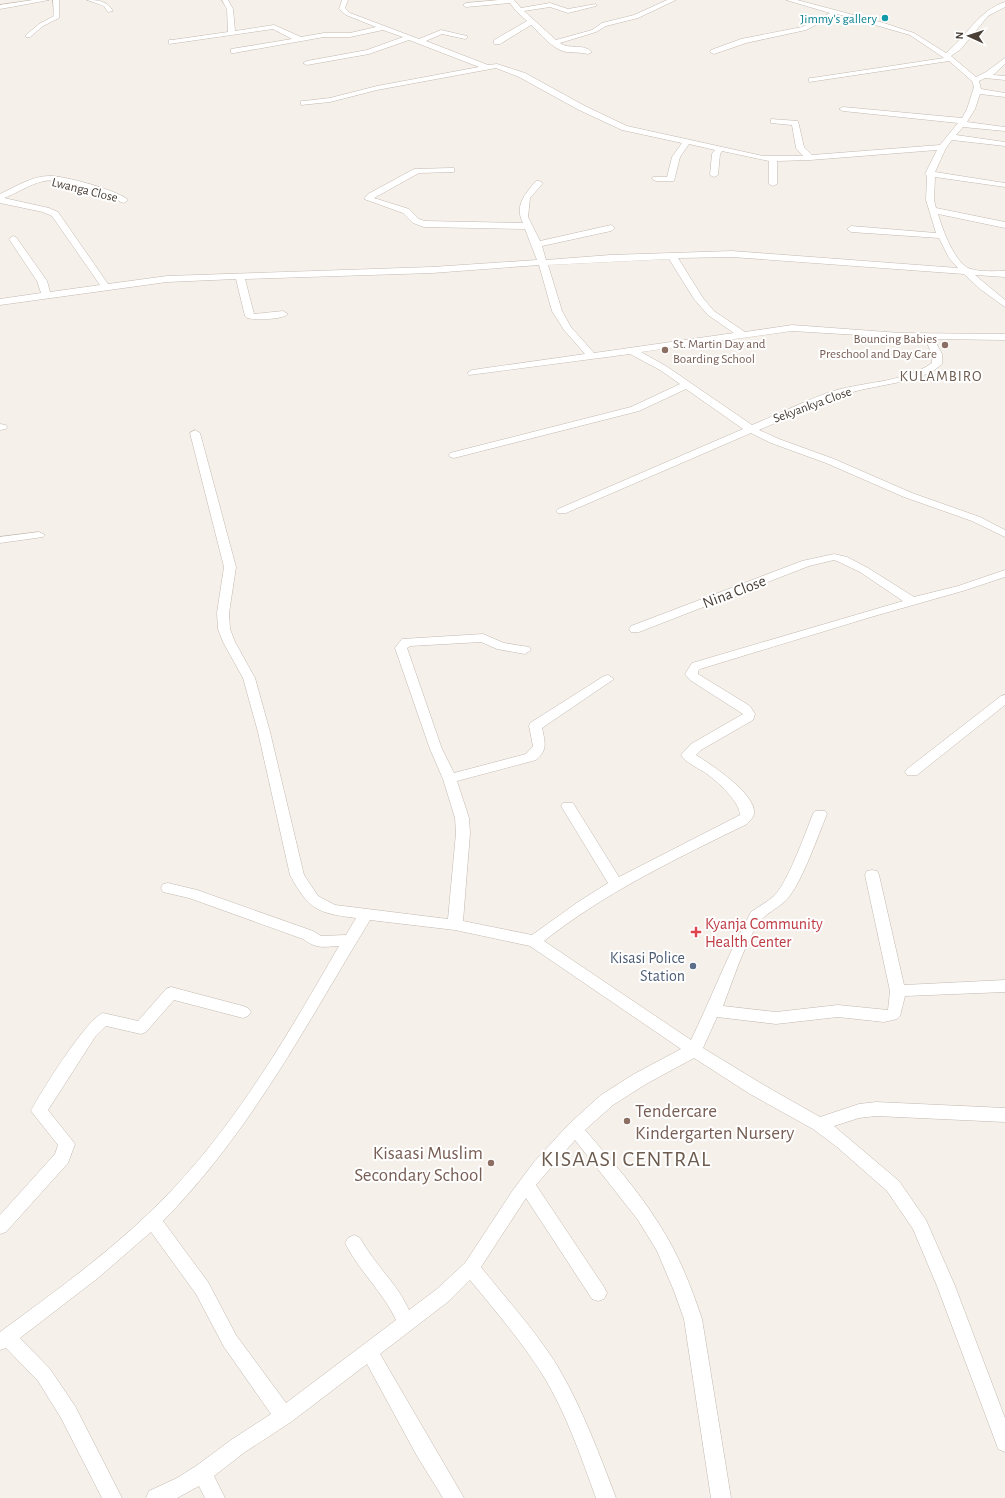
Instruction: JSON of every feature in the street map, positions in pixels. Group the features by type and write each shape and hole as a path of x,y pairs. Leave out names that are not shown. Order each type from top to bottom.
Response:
{"street":[{"path":"0,7 46,0"},
{"path":"28,36 57,16 56,0"},
{"path":"90,0 106,5 110,11"},
{"path":"225,0 230,8 232,33"},
{"path":"345,0 342,6 343,10 381,28 486,67"},
{"path":"466,5 511,0 518,10 554,43 565,49 584,49 588,52"},
{"path":"554,43 594,31 604,24 636,17 673,0"},
{"path":"789,0 904,30 949,58 975,80 978,87 977,92 963,122 942,147 929,174 930,200 941,236 953,258 965,271 1005,304"},
{"path":"518,10 550,4 568,11 594,6"},
{"path":"812,80 949,58 986,15 1005,4"},
{"path":"714,52 744,41 804,29 836,12"},
{"path":"497,42 531,22"},
{"path":"172,42 275,27 299,39"},
{"path":"234,51 324,35 348,35 381,28"},
{"path":"418,42 440,32 465,37"},
{"path":"307,63 369,52 408,38"},
{"path":"975,80 985,76 1005,60"},
{"path":"304,103 330,100 377,88 486,67 504,68 522,75 582,108 625,128 720,150 773,159 810,158 942,147"},
{"path":"985,76 1005,78"},
{"path":"977,92 1005,94"},
{"path":"843,109 871,110 1005,129"},
{"path":"774,121 795,123 799,145 810,158"},
{"path":"950,137 1005,144"},
{"path":"656,179 671,178 676,157 686,142"},
{"path":"714,175 716,154 720,150"},
{"path":"773,159 773,184"},
{"path":"451,170 417,171 368,199 408,212 416,221 424,224 528,226"},
{"path":"929,174 1005,185"},
{"name":"Lwanga Close","path":"0,198 34,183 51,178 113,194 124,200"},
{"path":"539,183 524,201 524,217 537,244 558,311 567,328 592,356"},
{"path":"0,198 46,210 55,214 105,286"},
{"path":"933,210 1005,225"},
{"path":"537,244 611,228"},
{"path":"851,229 941,236"},
{"path":"13,239 42,281 46,296"},
{"path":"1,303 105,286 167,279 432,270 543,262 732,254 1005,274"},
{"path":"672,256 699,299 707,308 743,335"},
{"path":"240,277 241,286 250,316 257,317 283,314"},
{"path":"472,373 798,328 900,336 1005,337"},
{"name":"Sekyankya Close","path":"750,429 831,395 863,386 915,376 929,370 937,364 937,354 928,336"},
{"path":"630,350 663,368 706,396 750,429 775,441 830,461 889,487 976,518 1005,534"},
{"path":"454,455 635,409 686,384"},
{"path":"562,511 724,442 750,429"},
{"path":"195,432 230,567 223,613 224,629 229,642 249,678 264,732 297,875 304,890 313,900 322,906 365,915 455,925 534,941 694,1050 756,1089 819,1124 843,1142 888,1181 904,1200 920,1225 946,1286 1005,1443"},
{"path":"0,540 39,535"},
{"name":"Nina Close","path":"635,629 806,563 834,558 852,564 913,602"},
{"path":"534,941 565,917 616,884 742,821 747,813 746,807 721,778 688,755 689,752 696,747 749,714 746,709 694,677 691,674 692,670 703,664 867,614 988,580 1005,573"},
{"path":"455,925 463,833 460,812 450,779 436,749 416,697 401,646 406,642 475,638 487,640 501,646 525,650"},
{"path":"450,779 531,757 537,752 539,746 536,726 608,679"},
{"path":"912,772 1005,699"},
{"path":"568,806 616,884"},
{"path":"156,1498 203,1474 238,1446 284,1416 443,1295 470,1268 526,1185 540,1167 575,1129 607,1100 640,1079 694,1050 713,1011 740,945 756,916 779,899 785,892 803,856 820,814"},
{"path":"713,1011 776,1018 838,1012 884,1016 892,1015 895,1012 898,990 872,875"},
{"path":"168,888 192,894 242,913 308,935 318,942 350,940"},
{"path":"112,1498 68,1412 44,1375 4,1339 92,1274 153,1222 227,1136 310,1010 365,915"},
{"path":"898,990 1005,986"},
{"path":"0,1227 62,1158 67,1144 39,1111 90,1033 103,1018 141,1028 171,993 243,1012"},
{"path":"819,1124 859,1111 876,1109 1005,1115"},
{"path":"575,1129 636,1203 663,1246 687,1302 693,1319 721,1498"},
{"path":"526,1185 598,1293"},
{"path":"153,1222 202,1288 230,1341 284,1416"},
{"path":"354,1243 362,1258 396,1300 406,1322"},
{"path":"470,1268 528,1338 550,1372 574,1416 606,1498"},
{"path":"369,1351 424,1450 454,1498"},
{"path":"203,1474 215,1498"}],"place":[{"name":"Jimmy's gallery","path":"885,18"},
{"name":"Bouncing Babies Preschool and Day Care","path":"945,345"},
{"name":"St. Martin Day and Boarding School","path":"665,350"},
{"name":"Kyanja Community Health Center","path":"696,932"},
{"name":"Kisasi Police Station","path":"693,966"},
{"name":"Tendercare Kindergarten Nursery","path":"627,1121"},
{"name":"Kisaasi Muslim Secondary School","path":"491,1163"}],"district":[{"name":"KULAMBIRO","path":"941,376"},
{"name":"KISAASI CENTRAL","path":"626,1158"}]}
